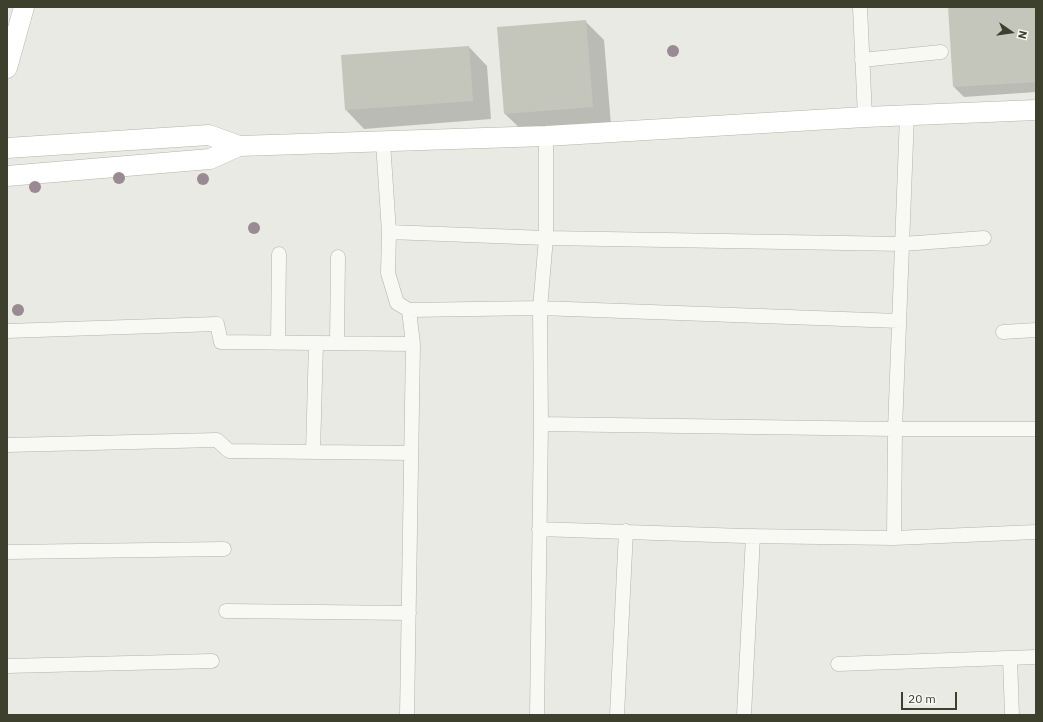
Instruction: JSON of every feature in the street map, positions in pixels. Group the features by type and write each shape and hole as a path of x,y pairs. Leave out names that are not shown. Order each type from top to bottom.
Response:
{"street":[{"path":"7,68 24,7"},
{"path":"860,7 865,117"},
{"path":"862,60 941,52"},
{"path":"7,176 210,159 239,146 546,136 865,117 1036,110"},
{"path":"894,538 895,429 907,115"},
{"path":"7,148 209,134 239,146"},
{"path":"537,715 541,424 540,308 546,238 546,136"},
{"path":"384,142 389,232 388,273 397,303 409,310 540,308 899,321"},
{"path":"389,232 546,238 903,244 984,238"},
{"path":"278,343 279,254"},
{"path":"338,257 338,343"},
{"path":"407,715 413,344 409,310"},
{"path":"7,331 217,324 221,342 413,344"},
{"path":"1004,332 1036,330"},
{"path":"313,452 316,343"},
{"path":"541,424 895,429 1036,429"},
{"path":"7,445 217,440 229,451 411,453"},
{"path":"539,529 753,536 894,538 1036,532"},
{"path":"617,715 626,531"},
{"path":"744,715 753,536"},
{"path":"7,552 224,549"},
{"path":"226,611 409,612"},
{"path":"838,664 1036,657"},
{"path":"1010,658 1012,715"},
{"path":"7,666 212,661"}],"building":[{"path":"948,7 1036,7 1036,82 953,87"},
{"path":"586,20 593,107 504,114 497,27"},
{"path":"469,46 473,101 345,110 341,55"}]}
